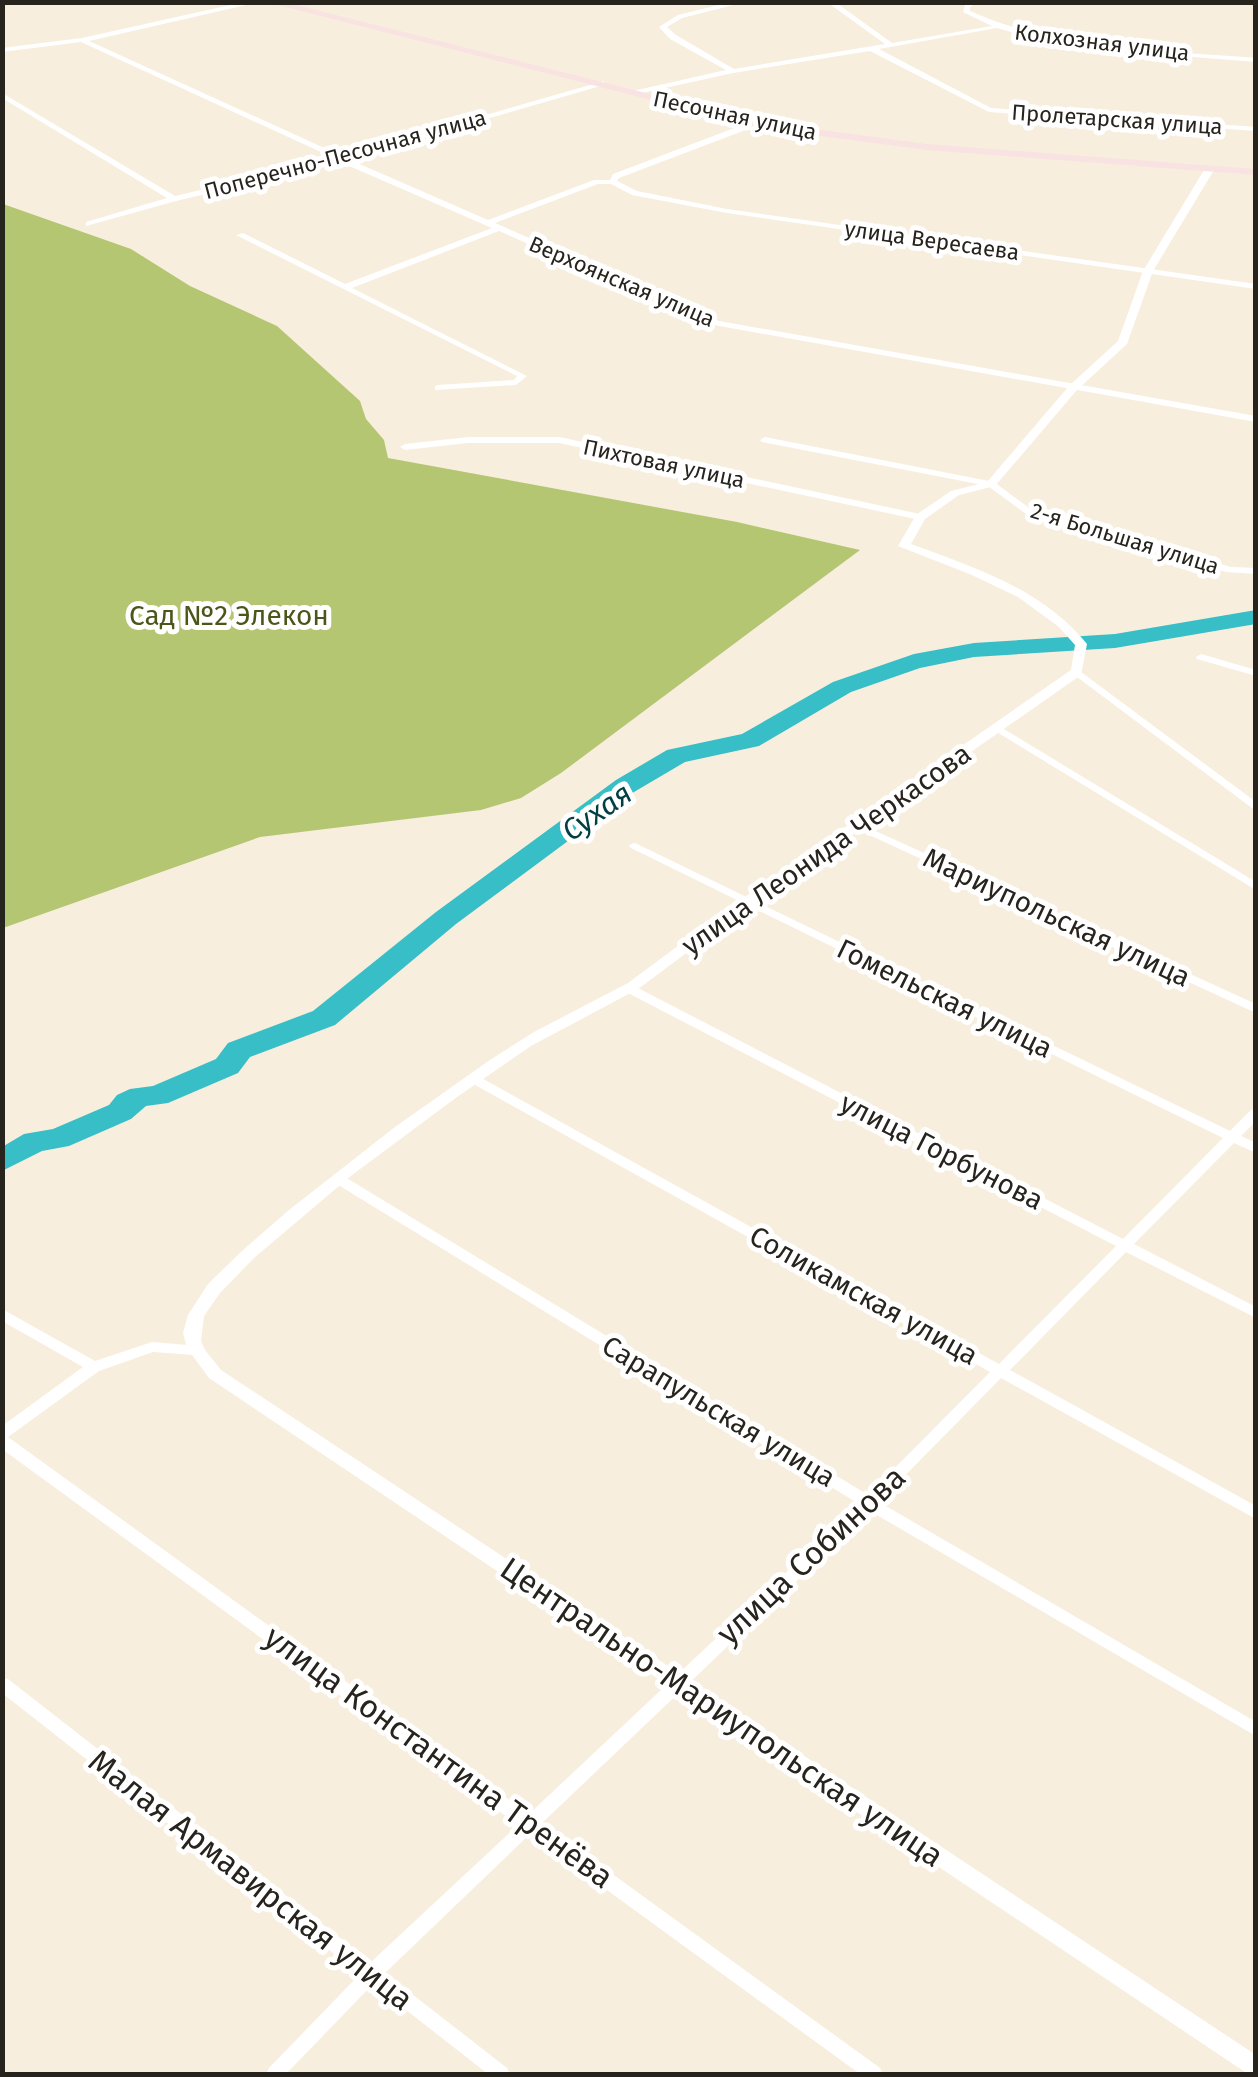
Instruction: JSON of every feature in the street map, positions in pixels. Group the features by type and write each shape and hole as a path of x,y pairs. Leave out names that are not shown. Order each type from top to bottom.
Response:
{"main road":[{"name":"Песочная улица","path":"270,2 744,122 928,147 1256,172"}],"street":[{"path":"2,50 82,40 256,2"},
{"path":"733,71 673,38 662,27 680,16 742,2"},
{"path":"830,2 891,45"},
{"name":"Колхозная улица","path":"974,2 966,12 994,28 1054,40 1256,60"},
{"path":"636,93 733,71 994,28"},
{"name":"Верхоянская улица","path":"82,40 342,159 717,322 1256,419"},
{"name":"Пролетарская улица","path":"874,49 989,110 1256,129"},
{"name":"Поперечно-Песочная улица","path":"89,224 174,199 342,159 601,83"},
{"path":"2,95 174,199"},
{"path":"488,223 597,182 612,182 616,176 667,154 740,129 744,122"},
{"path":"1209,170 1148,271 1123,342 1073,388 992,484 955,492 920,517 904,546 1018,589 1048,609 1080,644 1077,672 1256,808"},
{"name":"улица Вересаева","path":"612,182 635,193 727,211 1256,287"},
{"path":"346,287 500,228"},
{"path":"240,235 524,376 516,382 438,388"},
{"name":"Пихтовая улица","path":"404,448 468,440 558,440 920,517"},
{"name":"2-я Большая улица","path":"765,440 992,484 1028,512 1230,570 1256,571"},
{"path":"1201,657 1256,673"},
{"name":"улица Леонида Черкасова","path":"194,1350 190,1334 196,1312 212,1290 340,1180 472,1078 528,1041 630,989 746,902 1077,672"},
{"path":"999,729 1256,887"},
{"name":"Мариупольская улица","path":"858,826 1256,1008"},
{"name":"Гомельская улица","path":"634,846 1256,1149"},
{"name":"улица Горбунова","path":"630,989 1256,1313"},
{"name":"Соликамская улица","path":"472,1078 1256,1512"},
{"name":"улица Собинова","path":"275,2074 370,1974 869,1503 1256,1113"},
{"name":"Сарапульская улица","path":"340,1180 869,1503 1256,1730"},
{"path":"2,1314 94,1366"},
{"path":"2,1438 94,1366 152,1347 194,1350"},
{"name":"Центрально-Мариупольская улица","path":"194,1350 215,1374 1256,2067"},
{"name":"улица Константина Тренёва","path":"2,1438 874,2074"},
{"name":"Малая Армавирская улица","path":"2,1684 501,2074"}],"green space":[{"name":"Сад №2 Элекон","path":"3,204 131,249 190,286 277,326 360,401 366,419 384,440 388,458 737,522 860,550 561,773 521,798 481,810 260,837 3,928"}],"waterway":[{"name":"Сухая","path":"2,1161 35,1141 58,1139 120,1112 128,1102 141,1096 157,1096 227,1066 239,1050 324,1018 446,918 625,786 676,756 750,740 842,687 914,662 974,650 1115,641 1256,617"}]}
